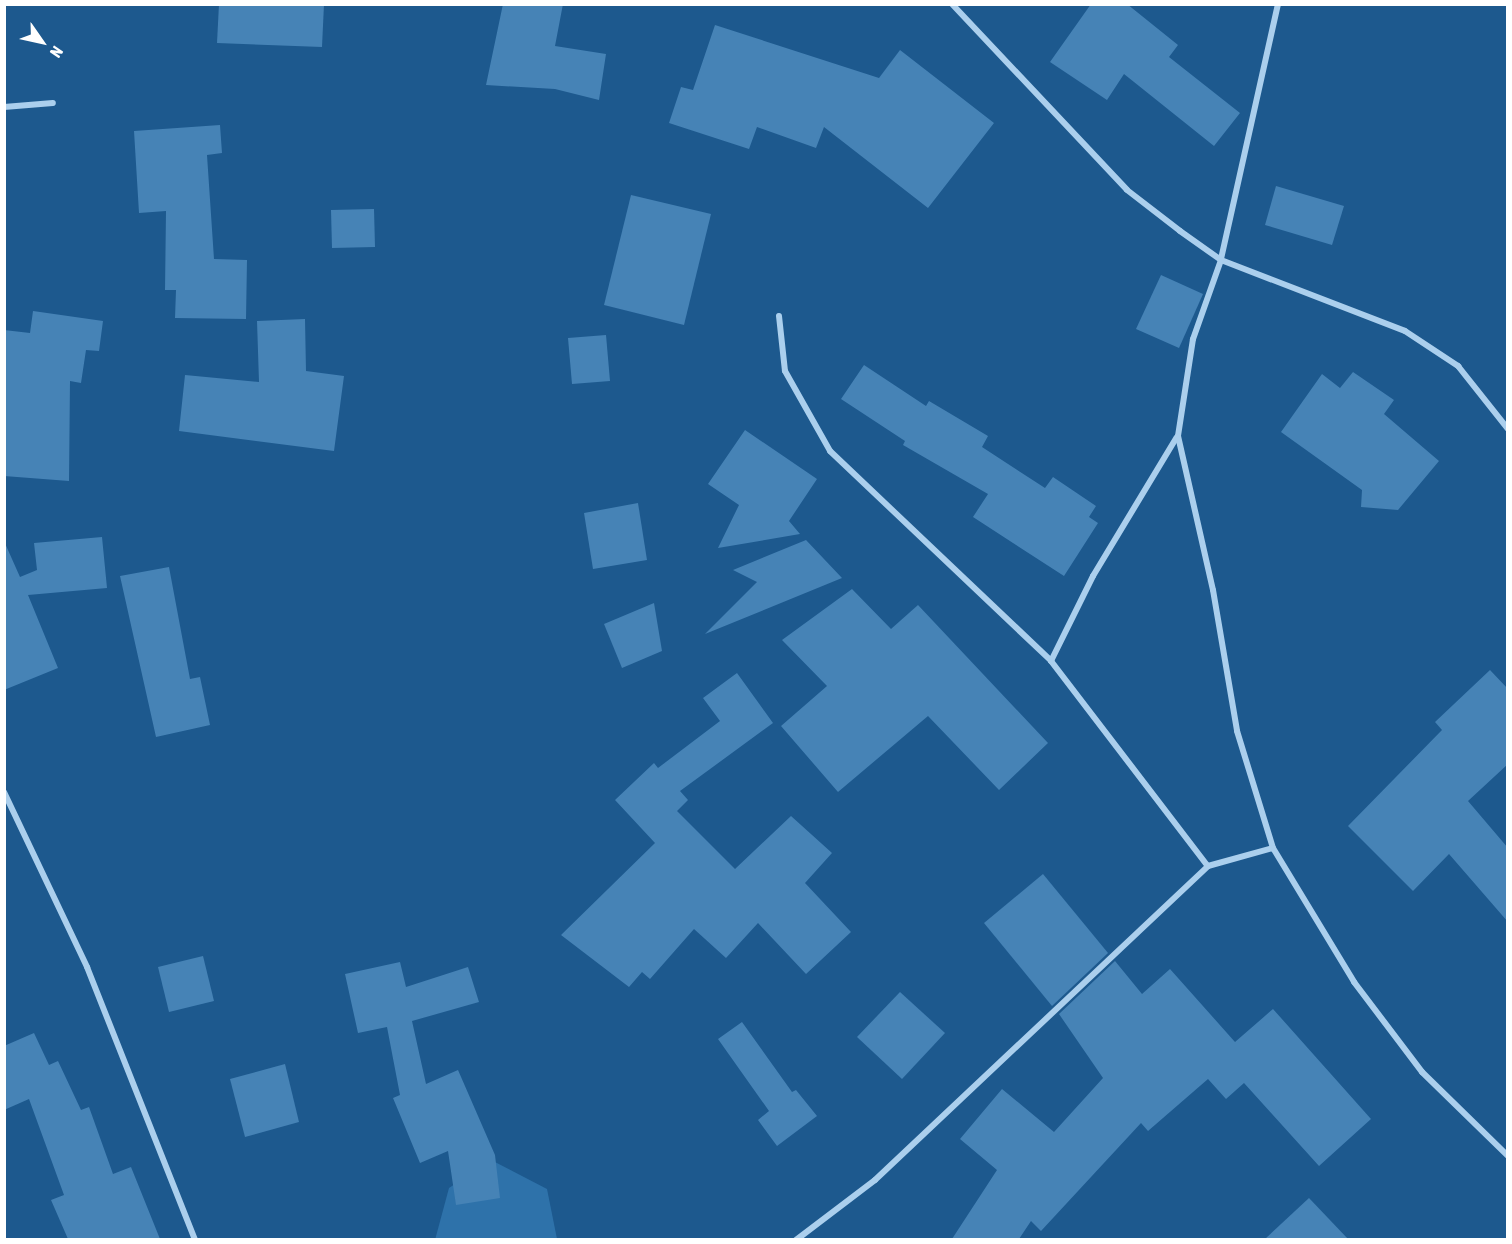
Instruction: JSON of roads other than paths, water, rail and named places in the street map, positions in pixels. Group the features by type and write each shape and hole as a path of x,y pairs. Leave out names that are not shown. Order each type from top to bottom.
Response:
{"street":[{"path":"952,4 1127,190 1221,260 1405,331 1458,366 1508,429"},
{"path":"1278,4 1221,260 1193,339 1178,436 1213,590 1237,732 1273,848 1354,982 1422,1072 1508,1156"},
{"path":"4,107 53,103"},
{"path":"779,316 785,370 830,451 1051,661 1208,866"},
{"path":"1051,661 1093,576 1178,436"},
{"path":"4,792 87,966 195,1239"},
{"path":"796,1239 875,1180 1208,866 1273,848"}]}
